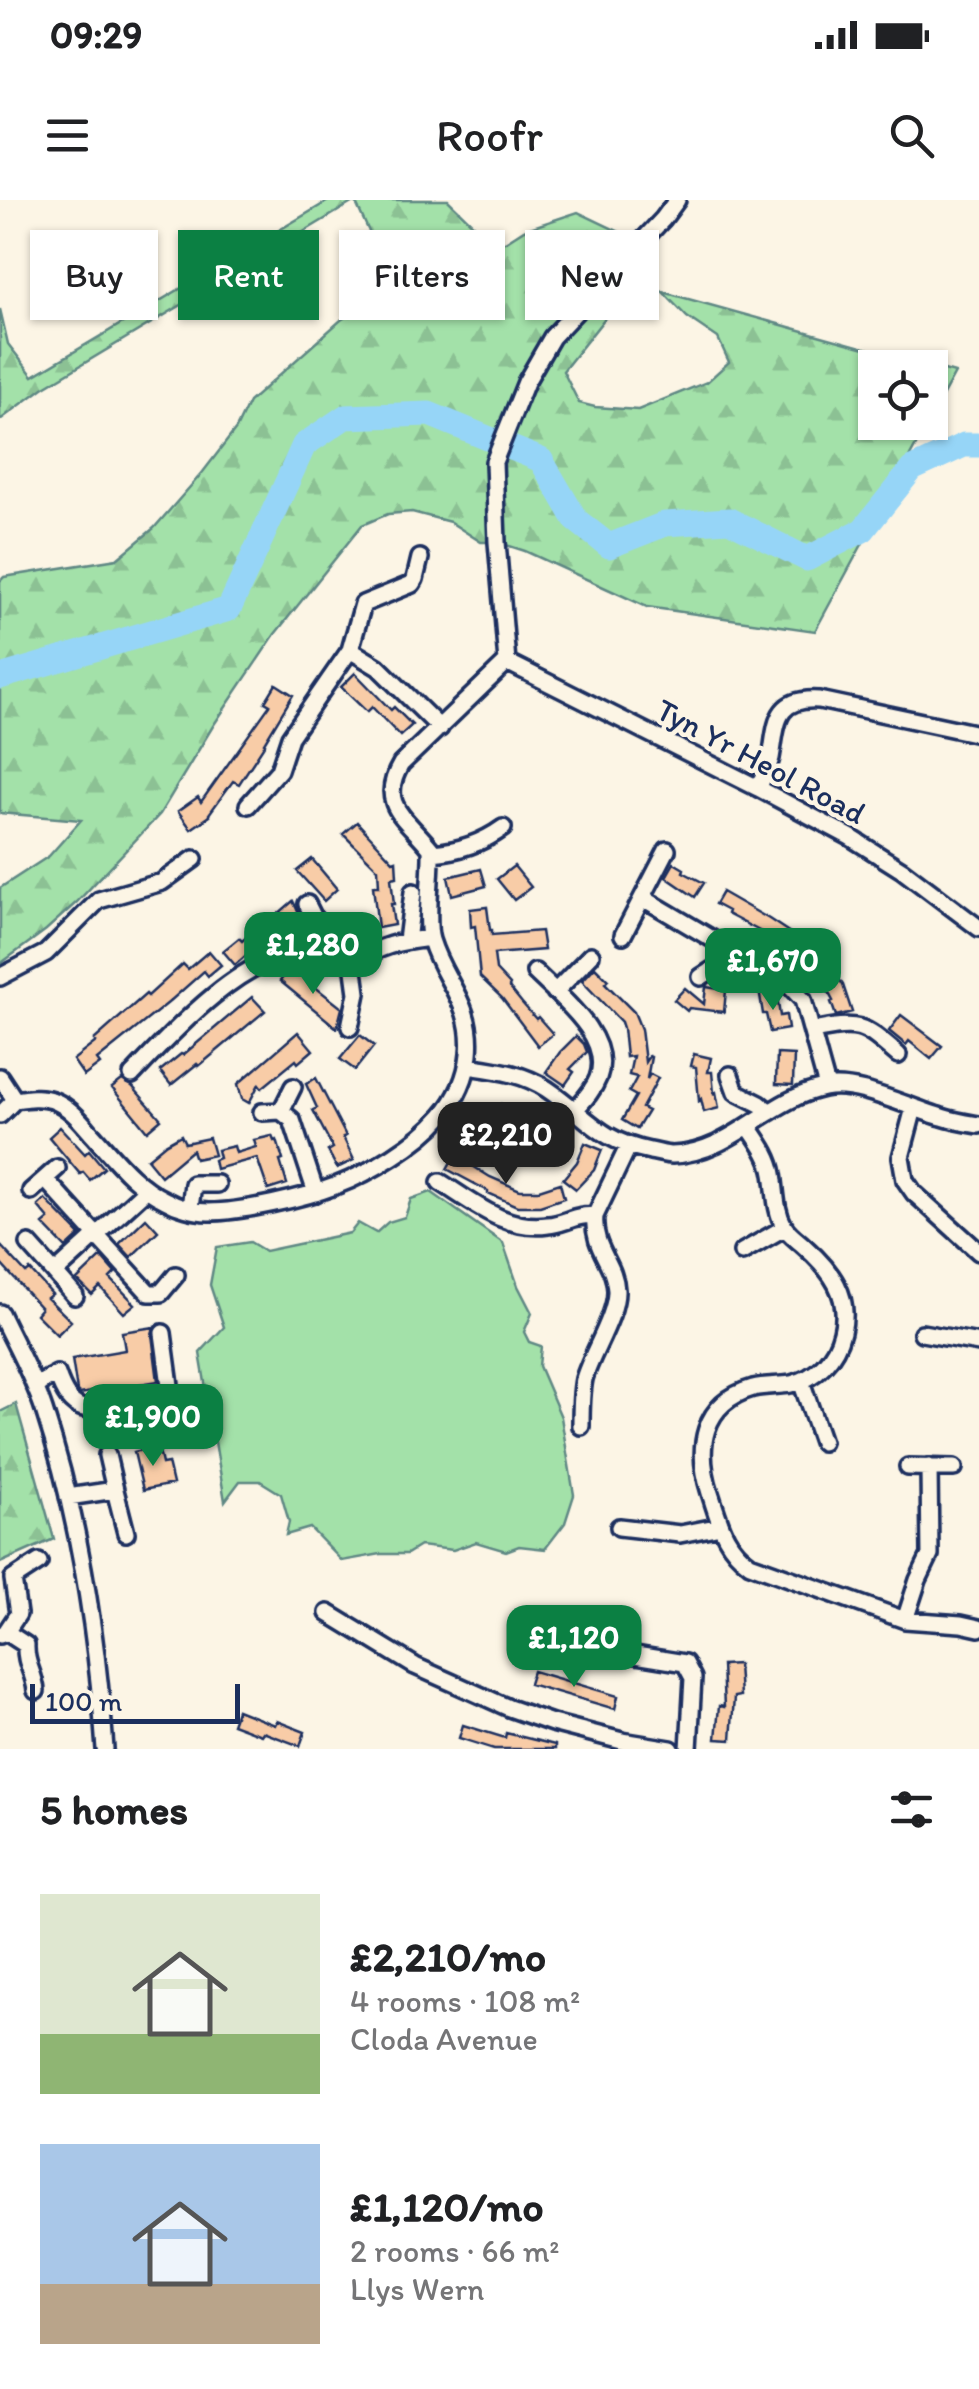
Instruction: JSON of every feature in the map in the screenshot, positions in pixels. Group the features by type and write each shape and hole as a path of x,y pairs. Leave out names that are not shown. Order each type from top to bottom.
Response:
{"street":[{"path":"0,1115 14,1100 52,1100 66,1107 146,1190 207,1212 270,1203 339,1185 395,1155 440,1120 457,1094 467,1066 470,1036 464,1007 430,938 432,852 398,814 393,781 400,764 507,662 496,542 494,462 526,382 552,337 677,200"},
{"path":"248,805 280,770 290,738 350,650 363,604 412,584 420,558"},
{"path":"350,650 378,666 440,728"},
{"name":"Tyn Yr Heol Road","path":"507,662 850,837 902,870 979,928"},
{"path":"758,788 771,758 778,719 802,700 819,700 979,734"},
{"path":"432,852 473,846 503,828"},
{"path":"623,935 666,850"},
{"path":"0,978 46,953 99,900 162,882 194,859"},
{"path":"407,941 414,892"},
{"path":"643,898 787,983 803,1000 827,1087"},
{"path":"308,904 314,918 309,956"},
{"path":"132,1075 177,1026 222,989 269,960 300,954 353,963 377,948 430,938"},
{"path":"701,978 737,954"},
{"path":"554,992 591,955"},
{"path":"350,1027 357,993 353,963"},
{"path":"535,972 593,1033 601,1056 596,1083 574,1111"},
{"path":"812,1031 852,1024 864,1028 898,1055"},
{"path":"467,1066 527,1079 546,1088 610,1139 628,1147 670,1155 709,1149 789,1100 827,1087 880,1095 946,1119 979,1125"},
{"path":"730,1075 736,1092 770,1112"},
{"path":"0,1077 14,1100"},
{"path":"281,1111 293,1086"},
{"path":"914,1108 902,1157 905,1180 914,1193 979,1252"},
{"path":"262,1112 281,1111 292,1120 316,1192"},
{"path":"749,1127 766,1152 773,1172 784,1228 831,1273 841,1294 843,1329 835,1350 820,1368 801,1381 748,1390 727,1402 712,1420 703,1442 702,1464 721,1526 735,1554 750,1564 905,1620 979,1628"},
{"path":"581,1426 584,1378 616,1295 614,1279 598,1247 594,1216 628,1147"},
{"path":"31,1192 51,1174 96,1235 150,1293 161,1293 176,1275"},
{"path":"440,1182 504,1222 521,1226 550,1226 594,1216"},
{"path":"190,1208 193,1184 217,1184"},
{"path":"55,1273 146,1190"},
{"path":"742,1252 784,1228"},
{"path":"29,1244 76,1296"},
{"path":"0,1312 44,1410 68,1498 100,1689 104,1749"},
{"path":"35,1386 57,1374 74,1404 94,1410 171,1393 162,1333"},
{"path":"922,1334 979,1344"},
{"path":"801,1381 822,1442"},
{"path":"108,1455 126,1534"},
{"path":"908,1467 954,1468"},
{"path":"905,1620 930,1555 929,1467"},
{"path":"68,1498 115,1490"},
{"path":"619,1526 680,1534 721,1526"},
{"path":"36,1691 34,1674 25,1660 26,1646 3,1633 18,1614 12,1579 39,1562"},
{"path":"328,1613 415,1666 509,1708 622,1741 671,1749"},
{"path":"527,1626 617,1652 685,1663 693,1678 689,1749"}],"green space":[{"path":"330,200 448,200 479,230 368,230 355,201 307,230 279,230"},
{"path":"578,212 616,230 525,230 525,320 603,320 563,371 579,403 638,410 707,382 729,362 718,338 687,317 663,292 872,350 858,350 858,440 919,440 815,631 647,607 525,551 497,542 481,542 450,522 412,512 388,514 362,525 275,634 160,814 77,902 0,964 0,888 49,856 81,820 0,813 0,581 4,577 117,559 154,528 203,472 236,429 249,402 341,320 505,320 505,242 524,230"},
{"path":"178,290 178,307 158,319 158,302"},
{"path":"0,309 8,344 33,376 128,320 156,320 43,388 0,420"},
{"path":"431,1192 503,1243 532,1313 524,1332 529,1342 541,1346 539,1366 561,1417 574,1495 565,1523 545,1549 519,1546 506,1551 476,1542 453,1550 420,1546 407,1554 342,1561 310,1528 286,1535 289,1522 281,1494 260,1481 240,1481 225,1501 200,1353 224,1327 210,1285 217,1247 250,1242 265,1251 350,1233 358,1223 376,1233 388,1222 405,1217 411,1199"},
{"path":"16,1404 54,1539 0,1563 0,1412"}],"building":[{"path":"355,673 391,710 394,707 412,725 400,736 372,707 367,712 341,687"},
{"path":"276,684 293,695 265,744 239,784 233,781 210,816 191,829 178,811 198,797 201,802 270,705 265,702"},
{"path":"357,822 396,860 397,877 391,878 394,925 378,928 373,886 379,886 378,869 343,834"},
{"path":"312,859 337,889 324,901 297,871"},
{"path":"674,863 704,883 695,897 666,877"},
{"path":"514,866 531,887 514,900 497,879"},
{"path":"481,869 486,886 452,895 448,877"},
{"path":"722,892 822,954 843,985 852,1012 836,1016 823,982 803,958 801,961 769,936 727,914 715,904"},
{"path":"293,901 302,920 290,930 287,926 263,947 260,943 235,965 223,951 266,920 269,922"},
{"path":"487,907 492,935 541,931 544,950 494,954 496,970 553,1034 538,1046 502,998 480,977 470,909"},
{"path":"209,951 221,965 208,976 204,971 97,1060 100,1064 84,1076 73,1060 183,964 188,969"},
{"path":"595,967 634,1012 641,1029 645,1062 651,1057 647,1079 650,1074 658,1078 642,1108 648,1111 637,1129 622,1120 636,1096 629,1092 637,1077 629,1075 633,1056 626,1057 621,1022 582,981"},
{"path":"291,968 342,1008 337,1028 280,981"},
{"path":"706,987 726,990 724,1012 689,1008 687,1011 674,1000 685,988 704,1004"},
{"path":"759,989 768,997 777,996 780,1016 786,1015 788,1029 770,1032"},
{"path":"252,997 265,1011 171,1085 160,1071"},
{"path":"901,1015 942,1046 931,1059 889,1031"},
{"path":"298,1032 313,1050 262,1088 259,1084 249,1103 242,1099 238,1084"},
{"path":"360,1035 374,1046 355,1070 340,1059"},
{"path":"576,1036 587,1052 570,1069 574,1072 565,1085 546,1072"},
{"path":"694,1054 711,1058 708,1072 712,1072 719,1108 704,1112 696,1067 691,1066"},
{"path":"777,1054 794,1055 793,1085 776,1084"},
{"path":"316,1078 354,1160 337,1168 328,1151 333,1148 313,1110 317,1108 306,1084"},
{"path":"122,1080 161,1119 147,1131 112,1088"},
{"path":"501,1104 524,1121 559,1135 552,1149 510,1131 491,1117"},
{"path":"60,1127 104,1168 90,1180 83,1172 80,1174 49,1137"},
{"path":"181,1135 185,1143 209,1138 214,1155 195,1159 192,1150 161,1176 147,1159"},
{"path":"272,1136 277,1140 287,1184 268,1190 257,1158 216,1169 217,1150 234,1146 236,1153 256,1147 254,1140"},
{"path":"585,1143 602,1150 594,1170 576,1189 563,1179 577,1162"},
{"path":"455,1155 520,1190 539,1190 560,1183 564,1198 540,1206 517,1206 447,1169"},
{"path":"45,1199 80,1235 66,1248 43,1224 49,1219 38,1206"},
{"path":"146,1218 158,1231 131,1257 119,1244"},
{"path":"0,1245 26,1273 30,1270 52,1294 47,1298 71,1321 57,1335 36,1314 41,1308 0,1263"},
{"path":"101,1257 115,1273 110,1278 135,1304 124,1313 100,1287 92,1295 77,1280"},
{"path":"154,1327 158,1381 80,1394 77,1391 72,1359 125,1350 122,1332"},
{"path":"158,1446 162,1464 168,1463 173,1484 143,1490 134,1452"},
{"path":"738,1664 740,1696 734,1697 731,1740 716,1739 719,1706 724,1707 722,1665"},
{"path":"533,1671 618,1696 615,1709 529,1684"},
{"path":"237,1710 305,1732 300,1746 232,1724"},
{"path":"463,1725 505,1738 506,1733 555,1745 555,1749 494,1749 459,1738"}],"waterway":[{"path":"0,677 229,609 304,445 345,417 429,414 541,460 576,520 609,546 665,524 729,520 807,559 863,530 912,469 964,445 979,445"}]}
